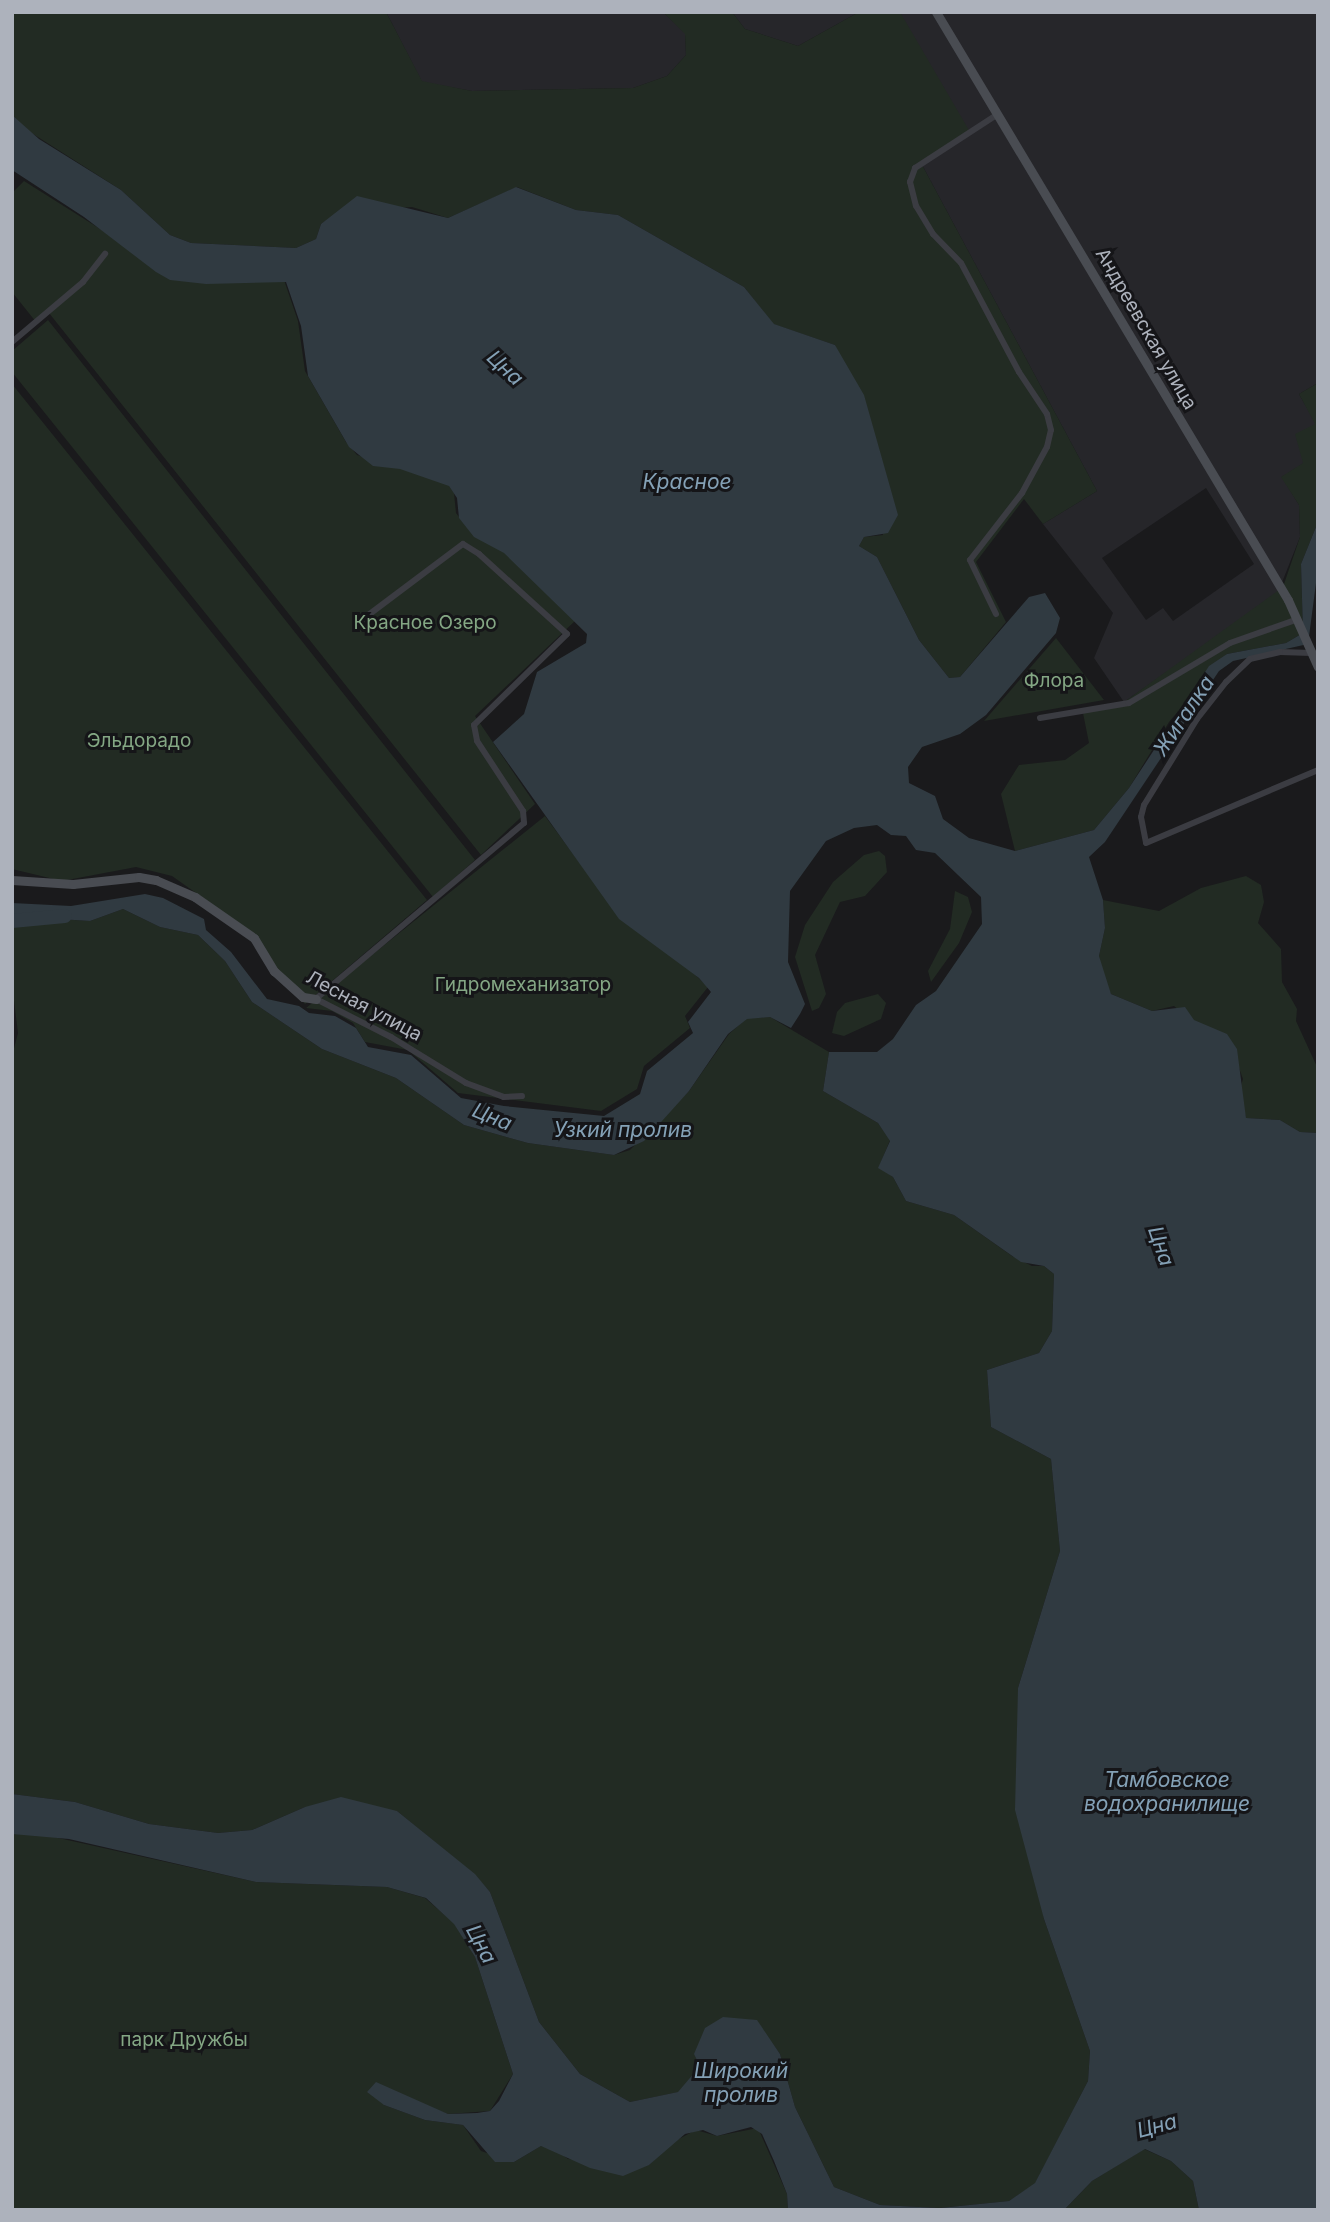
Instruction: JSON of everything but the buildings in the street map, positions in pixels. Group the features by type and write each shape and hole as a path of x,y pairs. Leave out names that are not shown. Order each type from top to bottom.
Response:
{"street":[{"name":"Андреевская улица","path":"936,12 1299,623 1318,667"},
{"path":"996,614 970,560 1022,493 1047,447 1051,430 1047,414 1019,372 961,263 933,234 916,206 910,182 915,168 998,114"},
{"path":"12,342 83,282 105,254"},
{"path":"316,999 524,822 523,811 477,741 474,725 567,636 479,554 463,544 359,622"},
{"path":"1040,718 1129,703 1230,643 1299,623"},
{"path":"1310,649 1280,652 1250,660 1226,682 1197,719 1144,805 1141,817 1146,843 1318,770"},
{"name":"Лесная улица","path":"12,880 87,884 139,877 156,880 195,897 254,938 274,971 303,997 316,999 391,1037 467,1083 504,1097 522,1096"}],"shaded area":[{"path":"386,12 663,12 685,33 686,55 667,76 633,88 472,91 422,82"},
{"path":"732,12 859,12 798,46 745,29"},
{"path":"900,12 1318,12 1318,383 1299,394 1316,424 1304,463 1282,477 1299,505 1300,537 1277,595 1124,702 1094,658 1113,613 1043,524 1097,491 921,163","holes":["1206,488 1254,564 1173,621 1163,608 1146,620 1102,558"]}],"green space":[{"path":"12,12 386,12 422,81 472,91 633,88 667,76 686,55 685,34 663,12 732,12 745,29 798,46 859,12 900,12 970,132 921,163 1097,491 1043,524 1024,499 976,562 1006,622 960,677 949,678 919,640 877,557 859,546 864,537 883,535 835,345 773,324 744,287 618,215 576,210 517,187 448,218 412,207 339,212 321,224 316,239 296,248 191,243 170,235 121,190 19,125 12,115"},
{"name":"Красное Озеро","path":"24,181 124,244 283,277 298,321 305,371 346,442 357,455 446,481 454,493 456,513 471,532 492,541 576,620 475,716 535,804 481,855 49,313 36,322 12,292 12,193"},
{"path":"48,320 475,860 433,897 12,372 12,351"},
{"path":"1318,383 1318,522 1301,564 1303,633 1286,643 1227,654 1169,722 1129,788 1094,830 1015,851 1001,794 1019,765 1065,760 1089,743 1083,713 1124,702 1283,587 1300,537 1299,505 1281,477 1303,463 1295,434 1315,424 1299,394"},
{"name":"Эльдорадо","path":"12,384 427,900 305,1004 240,924 172,876 136,867 62,881 12,869"},
{"name":"Флора","path":"1056,638 1104,700 984,721"},
{"name":"Гидромеханизатор","path":"545,816 585,870 708,987 685,1016 690,1028 644,1066 637,1089 601,1111 458,1093 408,1050 365,1042 353,1023 332,1011 306,1008"},
{"path":"879,851 885,856 887,872 865,896 840,902 815,955 826,994 819,1008 812,1011 795,957 805,925 833,882 864,855"},
{"path":"1246,876 1261,885 1264,902 1258,923 1281,949 1282,982 1297,1009 1296,1021 1318,1069 1318,1133 1300,1132 1280,1120 1246,1118 1239,1092 1243,1079 1235,1057 1174,1006 1152,1011 1111,994 1102,974 1099,956 1105,928 1103,900 1159,911 1201,888"},
{"path":"955,891 968,897 972,912 959,943 931,982 928,971 950,929"},
{"path":"123,909 160,927 198,935 225,961 252,1002 322,1049 396,1078 464,1125 528,1143 614,1155 630,1150 689,1091 729,1034 747,1018 770,1017 829,1052 823,1091 878,1123 890,1140 879,1167 893,1177 906,1201 954,1215 1012,1256 1032,1266 1044,1266 1054,1274 1052,1331 1039,1353 987,1370 991,1427 1051,1459 1060,1551 1018,1688 1044,1919 1090,2051 1088,2081 1035,2184 1009,2201 940,2208 880,2205 834,2187 795,2107 780,2054 756,2020 700,2066 679,2092 630,2102 580,2074 539,2022 490,1892 474,1874 397,1811 305,1807 252,1830 218,1833 149,1824 75,1802 12,1794 12,1056 18,1033 12,985 12,916 90,921"},
{"path":"878,994 886,1003 881,1019 844,1036 832,1033 837,1012 845,1003"},
{"name":"парк Дружбы","path":"36,1833 256,1882 387,1887 425,1898 454,1923 475,1957 513,2074 490,2111 448,2114 419,2104 384,2105 425,2120 463,2125 481,2151 514,2162 541,2146 554,2148 568,2159 649,2165 673,2142 696,2130 717,2136 758,2128 787,2194 788,2210 12,2210 12,1834"},
{"path":"1144,2149 1171,2161 1193,2181 1199,2210 1064,2210 1092,2181"}],"water":[{"path":"12,115 39,139 121,190 170,235 191,243 296,248 316,239 321,224 357,196 448,218 516,187 576,210 618,215 744,287 774,324 835,345 864,395 898,515 888,533 864,537 859,546 877,557 919,640 949,678 960,677 1029,597 1045,593 1060,618 1056,633 986,715 960,734 922,747 908,767 909,783 935,796 943,819 969,838 1015,851 1094,830 1129,788 1209,666 1227,654 1286,643 1303,633 1301,564 1318,522 1318,568 1308,644 1233,661 1219,671 1105,842 1089,857 1103,900 1105,928 1099,956 1111,994 1152,1011 1185,1007 1194,1020 1227,1034 1237,1049 1246,1118 1280,1120 1300,1132 1318,1133 1318,2210 1199,2210 1193,2181 1171,2161 1145,2149 1092,2181 1064,2210 788,2210 787,2194 762,2134 751,2127 717,2136 703,2130 685,2134 649,2165 623,2176 590,2168 541,2146 514,2162 495,2162 463,2125 425,2120 384,2105 367,2092 376,2082 448,2114 477,2113 490,2111 499,2101 513,2074 475,1957 454,1924 426,1898 387,1887 256,1882 69,1839 12,1834 12,1794 75,1802 149,1824 218,1833 252,1830 305,1807 341,1797 397,1811 475,1874 490,1892 539,2022 580,2074 630,2102 678,2092 700,2066 694,2054 705,2028 723,2017 757,2020 780,2054 795,2107 834,2187 880,2205 940,2208 1009,2201 1035,2183 1088,2081 1090,2051 1044,1919 1015,1810 1018,1688 1060,1551 1051,1459 991,1427 987,1370 1039,1353 1052,1331 1054,1274 1044,1266 1021,1262 954,1215 906,1201 893,1177 878,1168 890,1141 878,1123 823,1091 829,1052 877,1052 893,1039 916,1005 936,991 982,924 981,897 935,853 916,850 906,836 891,835 877,825 854,828 826,841 790,891 788,962 805,1004 791,1028 770,1017 747,1019 728,1034 689,1091 644,1141 614,1155 528,1143 464,1125 396,1078 322,1049 252,1002 225,961 198,935 160,927 123,909 90,921 12,916 12,903 71,906 145,894 163,898 204,919 206,930 231,952 267,999 299,1006 309,1013 335,1016 356,1028 368,1047 411,1055 461,1098 504,1106 604,1116 640,1094 647,1071 693,1033 688,1022 711,992 699,978 619,919 493,742 524,714 537,672 586,643 587,634 504,553 474,537 459,518 457,498 449,486 400,469 373,466 349,447 308,376 301,326 286,282 206,284 170,280 156,272 84,217 12,170"}],"waterway":[{"name":"Цна","path":"12,921 65,916"}],"water label":[{"name":"Красное","path":"687,482"},
{"name":"Жигалка","path":"1184,716"},
{"name":"Узкий пролив","path":"623,1130"},
{"name":"Тамбовское водохранилище","path":"1167,1792"},
{"name":"Широкий пролив","path":"741,2083"}]}
